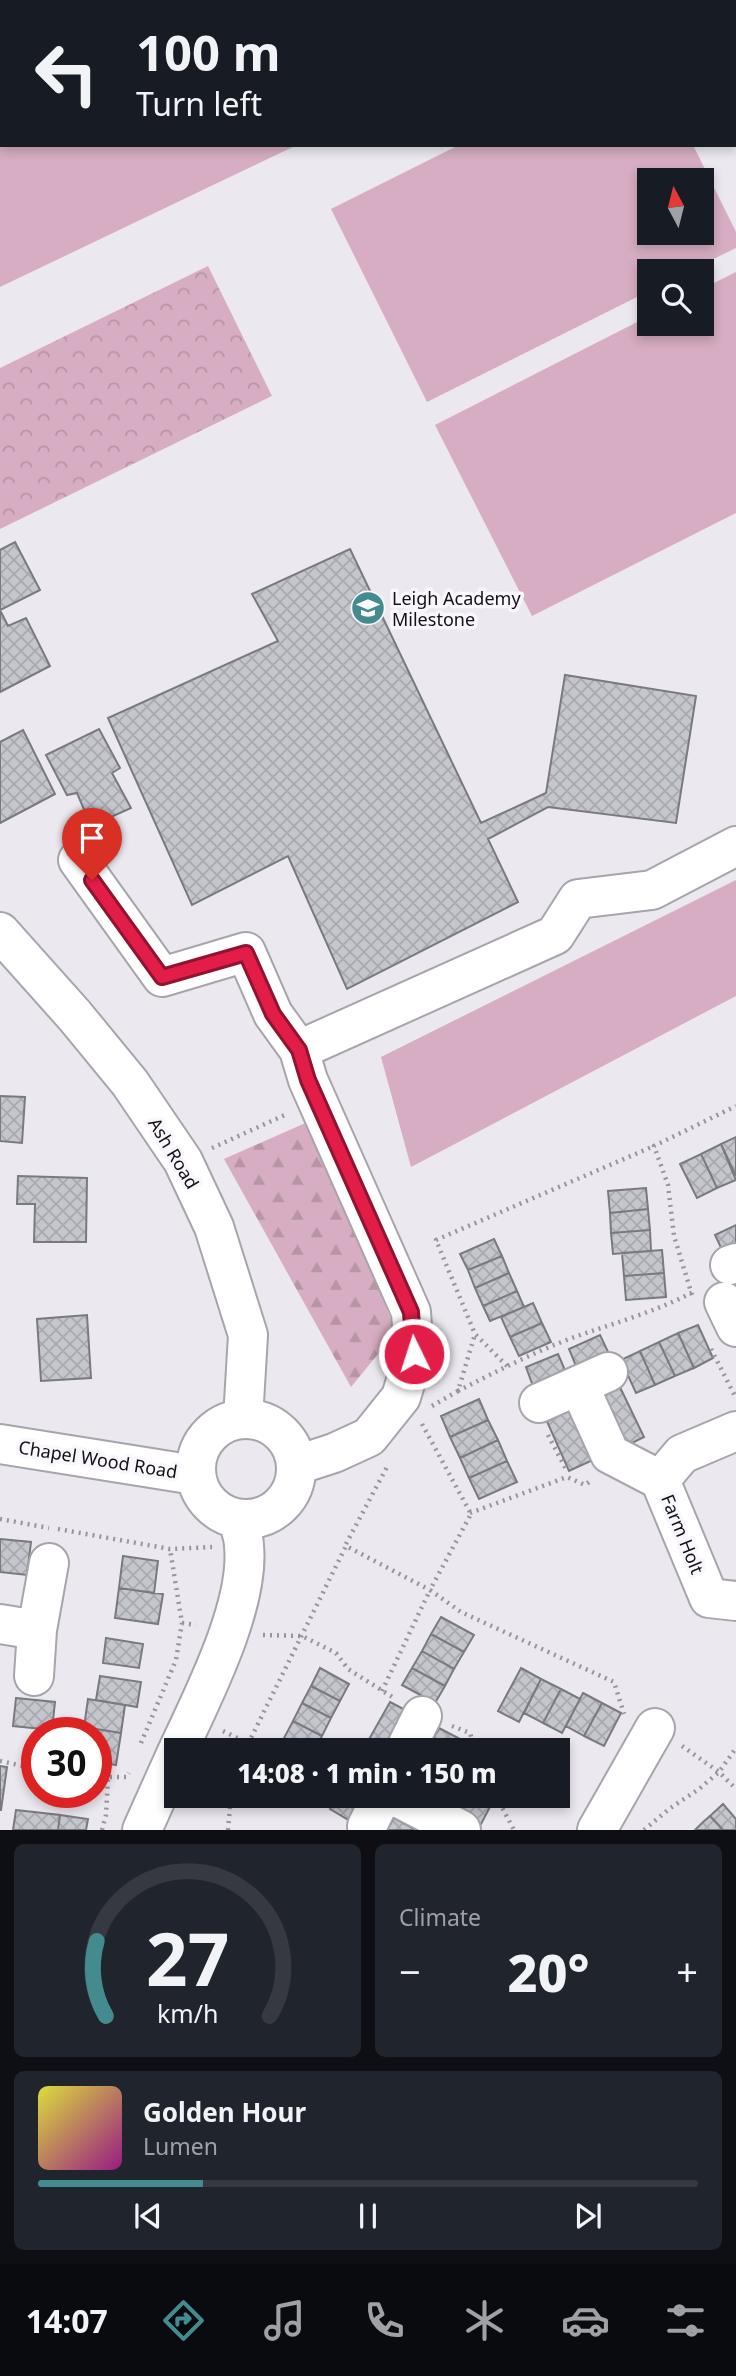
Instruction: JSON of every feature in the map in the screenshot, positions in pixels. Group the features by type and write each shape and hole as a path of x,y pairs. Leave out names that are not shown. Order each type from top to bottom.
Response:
{"street":[{"path":"308,1077 555,935 579,899 652,890 736,846"},
{"path":"78,860 162,977 246,953 273,1014 308,1077 411,1312 414,1354 401,1397 369,1437 334,1453 297,1465"},
{"name":"Ash Road","path":"0,932 130,1083 183,1161 214,1227 248,1335 243,1419"},
{"path":"540,1403 594,1379 610,1454 660,1480"},
{"path":"183,1738 230,1630 243,1576 241,1533 209,1504 200,1491 195,1475 197,1454 207,1436 223,1424 243,1419 262,1421 279,1430 291,1446 297,1465 296,1480 281,1507 253,1520 241,1533"},
{"name":"Chapel Wood Road","path":"0,1444 195,1475"},
{"name":"Farm Holt","path":"732,1444 682,1454 660,1480 709,1598 736,1601"},
{"path":"34,1676 37,1630 49,1563"},
{"path":"0,1624 37,1630"},
{"path":"411,1738 422,1716"},
{"path":"597,1830 655,1728"},
{"path":"142,1830 164,1780"},
{"path":"419,1808 461,1830"}],"path":[{"path":"183,1161 308,1077"},
{"path":"507,1366 475,1334 436,1240 654,1146 736,1106"},
{"path":"654,1146 668,1185 674,1236 718,1300 736,1398"},
{"path":"458,1391 507,1366 591,1331 718,1300"},
{"path":"417,1415 470,1513"},
{"path":"383,1691 430,1590 470,1513 567,1477 585,1485 622,1460"},
{"path":"0,1519 170,1549 241,1533"},
{"path":"251,1738 346,1546 430,1590 461,1612 614,1682 626,1720 655,1728 719,1772 736,1789"},
{"path":"137,1754 176,1660 182,1623 170,1549"},
{"path":"230,1630 244,1635 302,1636 336,1653 348,1669 422,1716 441,1719 470,1733 471,1738"},
{"path":"644,1830 719,1772 736,1748"},
{"path":"0,1761 21,1766"},
{"path":"112,1778 127,1777 132,1766"},
{"path":"102,1830 106,1808"},
{"path":"228,1830 230,1808"},
{"path":"502,1808 514,1830"}],"green space":[{"path":"0,147 293,147 0,287"},
{"path":"455,147 694,147 704,168 637,168 637,245 714,245 714,187 736,232 736,248 714,259 637,259 637,297 427,402 331,209"},
{"path":"208,266 272,396 0,529 0,368"},
{"path":"736,272 736,513 532,616 435,425 637,322 637,336 714,336 714,283"},
{"path":"736,880 736,996 411,1167 381,1057"},
{"path":"310,1121 396,1332 351,1387 224,1159"}],"building":[{"path":"15,542 40,590 0,610 0,550"},
{"path":"350,549 481,823 546,793 565,675 696,696 676,823 548,807 488,839 518,902 347,989 288,856 192,905 108,718 278,641 252,594"},
{"path":"0,610 8,626 26,618 50,666 0,692"},
{"path":"99,729 120,768 112,773 131,808 91,826 77,793 67,795 46,755"},
{"path":"23,730 55,794 0,823 0,742"},
{"path":"0,1096 25,1097 22,1143 0,1141"},
{"path":"736,1137 736,1176 721,1144"},
{"path":"721,1144 736,1180 717,1188 701,1154"},
{"path":"701,1154 717,1188 697,1198 680,1164"},
{"path":"18,1176 87,1178 86,1242 34,1242 35,1204 17,1204"},
{"path":"646,1188 648,1209 610,1213 608,1191"},
{"path":"648,1209 650,1230 611,1233 610,1213"},
{"path":"736,1225 736,1251 725,1256 715,1235"},
{"path":"650,1230 651,1251 613,1254 611,1233"},
{"path":"494,1239 502,1256 468,1270 460,1254"},
{"path":"662,1250 664,1273 624,1276 622,1253"},
{"path":"502,1256 509,1273 475,1288 468,1270"},
{"path":"509,1273 517,1291 483,1306 475,1288"},
{"path":"664,1273 666,1297 626,1300 624,1276"},
{"path":"517,1291 524,1307 490,1321 483,1306"},
{"path":"533,1303 542,1323 510,1337 501,1317"},
{"path":"87,1315 91,1378 41,1381 37,1319"},
{"path":"542,1323 551,1342 519,1356 510,1337"},
{"path":"698,1325 713,1358 694,1368 678,1333"},
{"path":"678,1333 694,1368 675,1376 659,1342"},
{"path":"600,1335 610,1356 578,1371 569,1349"},
{"path":"659,1342 675,1376 655,1385 640,1351"},
{"path":"640,1351 655,1385 636,1393 621,1360"},
{"path":"558,1354 567,1375 534,1389 526,1367"},
{"path":"618,1383 644,1437 624,1447 598,1392"},
{"path":"479,1399 488,1420 450,1437 441,1416"},
{"path":"570,1405 595,1459 569,1471 545,1417"},
{"path":"488,1420 498,1440 460,1458 450,1437"},
{"path":"498,1440 507,1461 469,1478 460,1458"},
{"path":"507,1461 517,1482 479,1499 469,1478"},
{"path":"0,1539 31,1542 27,1575 0,1572"},
{"path":"123,1556 158,1561 154,1593 119,1588"},
{"path":"119,1588 163,1594 158,1624 115,1618"},
{"path":"441,1617 474,1635 464,1652 431,1634"},
{"path":"431,1634 464,1652 454,1669 422,1651"},
{"path":"106,1638 143,1644 139,1668 103,1663"},
{"path":"422,1651 454,1669 445,1686 412,1668"},
{"path":"320,1668 349,1684 340,1701 311,1686"},
{"path":"412,1668 445,1686 435,1703 402,1685"},
{"path":"521,1668 541,1679 519,1722 498,1711"},
{"path":"100,1676 141,1682 137,1707 96,1700"},
{"path":"541,1679 561,1689 543,1723 524,1713"},
{"path":"311,1686 340,1701 331,1718 302,1703"},
{"path":"561,1689 580,1699 562,1733 543,1723"},
{"path":"583,1693 602,1703 584,1736 566,1726"},
{"path":"16,1698 55,1702 53,1717 21,1717 21,1727 13,1726"},
{"path":"88,1699 125,1705 121,1733 112,1732 112,1717 85,1717"},
{"path":"390,1702 411,1713 397,1738 370,1738"},
{"path":"302,1703 331,1718 322,1736 293,1721"},
{"path":"602,1703 621,1713 604,1746 584,1736"},
{"path":"293,1721 322,1736 321,1738 284,1738"},
{"path":"439,1728 458,1738 434,1738"},
{"path":"112,1732 121,1733 116,1765 112,1764"},
{"path":"0,1766 7,1767 1,1810 0,1810"},
{"path":"723,1804 736,1819 736,1830 723,1830 710,1816"},
{"path":"331,1808 360,1808 352,1822"},
{"path":"444,1808 489,1808 480,1826"},
{"path":"16,1810 60,1815 58,1830 13,1830"},
{"path":"60,1815 88,1819 86,1830 58,1830"},
{"path":"710,1816 723,1830 695,1830 702,1823"},
{"path":"394,1818 416,1830 387,1830"}],"place":[{"name":"Leigh Academy Milestone","path":"368,608"}],"route":[{"path":"92,880 162,977 246,953 273,1014 299,1050 308,1080 411,1312 414,1354"}]}
